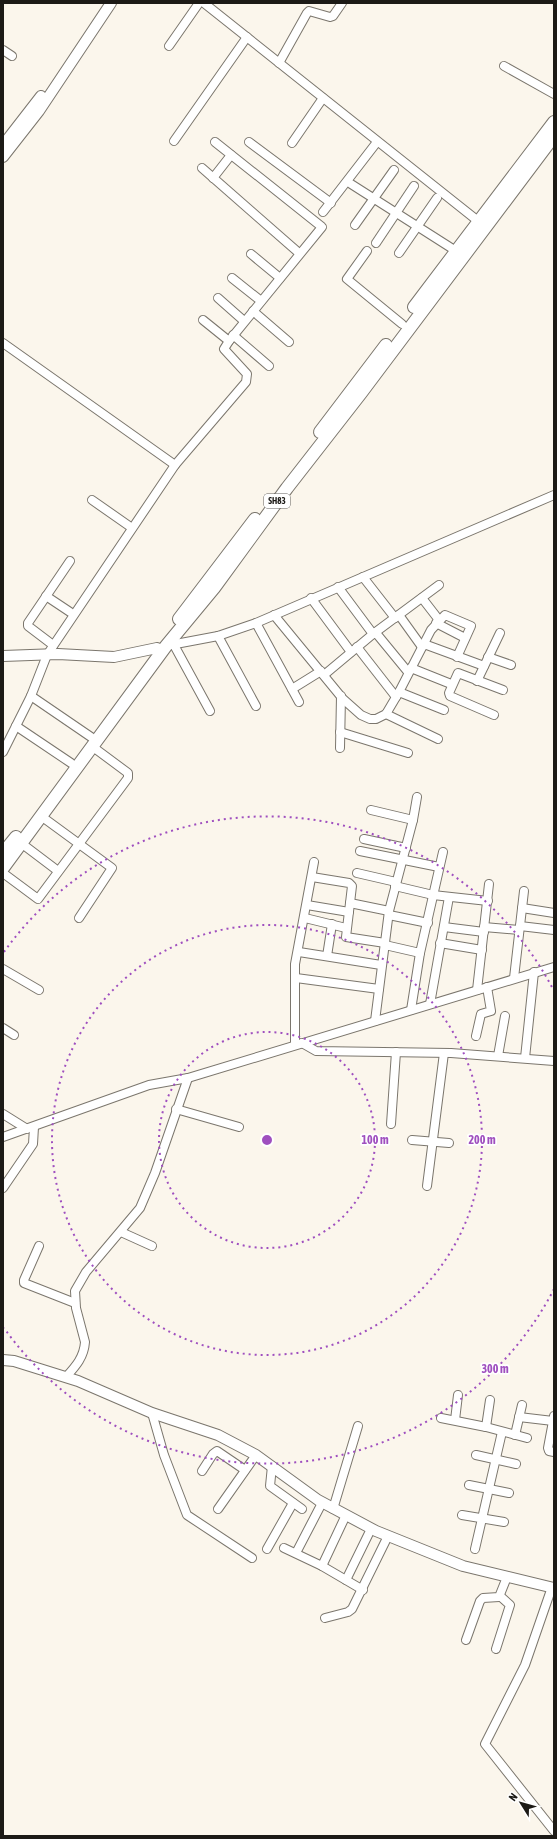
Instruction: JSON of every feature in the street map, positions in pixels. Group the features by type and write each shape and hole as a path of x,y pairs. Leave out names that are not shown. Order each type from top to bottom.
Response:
{"main road":[{"name":"SH83","path":"3,868 92,742 166,646 478,221 554,122"},
{"name":"SH83","path":"278,494 361,393 554,136"},
{"name":"SH83","path":"3,853 71,763 92,742"}],"street":[{"path":"3,145 36,103 104,3"},
{"path":"3,157 38,111 111,3"},
{"path":"169,46 199,3"},
{"path":"204,3 478,221"},
{"path":"279,63 309,11 330,17 333,16 342,3"},
{"path":"174,141 247,38"},
{"path":"3,50 12,56"},
{"path":"504,66 554,94"},
{"path":"292,143 323,98"},
{"path":"3,750 31,696 46,655 175,465 246,382 247,374 224,349 244,321 322,227 215,142"},
{"path":"249,142 331,202"},
{"path":"323,212 378,142"},
{"path":"213,178 231,155"},
{"path":"202,168 299,253"},
{"path":"356,225 373,198 394,170"},
{"path":"351,184 456,251"},
{"path":"376,243 414,186"},
{"path":"399,253 437,198"},
{"path":"367,251 347,279 402,324"},
{"path":"251,254 280,278"},
{"path":"232,278 261,301"},
{"path":"218,298 244,321"},
{"path":"253,311 288,342"},
{"path":"203,320 231,338 269,366"},
{"path":"3,343 175,465"},
{"path":"3,656 46,655 114,657 218,636 256,623 311,598 554,495"},
{"path":"92,500 132,528"},
{"path":"53,645 28,626 70,561"},
{"path":"362,577 423,645 484,666"},
{"path":"292,688 323,673 439,585"},
{"path":"338,587 375,634 410,670 451,684"},
{"path":"46,596 70,612"},
{"path":"311,598 354,649 398,695 444,710"},
{"path":"422,598 437,622 465,638"},
{"path":"274,615 341,696 361,716 370,719 376,719 386,714 398,695 423,645 437,622 444,616 448,615 470,625 471,628 457,657"},
{"path":"256,623 299,702"},
{"path":"477,681 500,633"},
{"path":"218,636 256,706"},
{"path":"166,646 210,711"},
{"path":"488,657 510,665"},
{"path":"494,715 450,696 448,694 451,684 458,673 502,690"},
{"path":"3,874 38,899 129,775 92,742 31,696"},
{"path":"340,748 341,696"},
{"path":"386,714 438,739"},
{"path":"16,726 71,763"},
{"path":"340,732 408,753"},
{"path":"375,1021 381,965 389,913 413,820 417,797"},
{"path":"371,810 413,820"},
{"path":"41,816 79,842 112,868 78,918"},
{"path":"364,839 406,848"},
{"path":"21,844 58,871"},
{"path":"360,851 402,861 439,867"},
{"path":"411,1010 420,953 443,852"},
{"path":"299,1044 295,964 299,952 314,862"},
{"path":"357,873 433,895 488,901"},
{"path":"312,877 348,883 352,888 346,936 420,953"},
{"path":"477,990 489,884"},
{"path":"514,978 524,891"},
{"path":"430,1004 449,897"},
{"path":"307,905 349,907 389,913 428,923"},
{"path":"522,908 554,913"},
{"path":"305,918 346,928"},
{"path":"327,956 332,924"},
{"path":"444,927 484,930 520,928 554,930"},
{"path":"440,943 482,950"},
{"path":"299,952 381,965"},
{"path":"3,1137 149,1085 188,1078 554,967"},
{"path":"3,969 39,990"},
{"path":"525,1058 534,972"},
{"path":"296,978 379,989"},
{"path":"476,1036 481,1014 491,1011 487,987"},
{"path":"498,1056 505,1016"},
{"path":"3,1028 14,1035"},
{"path":"299,1044 316,1051 444,1053 554,1061"},
{"path":"391,1124 396,1052"},
{"path":"426,1186 444,1053"},
{"path":"66,1377 79,1362 85,1342 75,1303 75,1291 80,1282 136,1214 143,1202 155,1173 188,1078"},
{"path":"176,1109 239,1127"},
{"path":"3,1114 31,1128"},
{"path":"3,1188 33,1144 31,1128"},
{"path":"412,1140 449,1143"},
{"path":"121,1232 152,1246"},
{"path":"39,1246 24,1283 75,1303"},
{"path":"3,1360 14,1361 66,1377 152,1412 218,1435 256,1455 333,1509 388,1536 464,1566 553,1588 525,1665 485,1744 554,1832"},
{"path":"455,1420 458,1395"},
{"path":"486,1427 490,1400"},
{"path":"515,1435 522,1405"},
{"path":"152,1412 164,1455 188,1515 252,1558"},
{"path":"441,1418 486,1427 527,1438"},
{"path":"519,1418 554,1419 548,1448 549,1451 554,1452"},
{"path":"333,1509 358,1426"},
{"path":"476,1549 502,1432"},
{"path":"202,1471 213,1454 217,1451 245,1470"},
{"path":"218,1509 256,1455"},
{"path":"476,1455 516,1464"},
{"path":"272,1466 270,1486 302,1509"},
{"path":"469,1485 509,1493"},
{"path":"296,1553 322,1502"},
{"path":"267,1549 294,1503"},
{"path":"322,1566 346,1515"},
{"path":"462,1515 504,1522"},
{"path":"346,1580 372,1528"},
{"path":"325,1618 350,1611 363,1590 388,1536"},
{"path":"284,1548 322,1566 363,1590"},
{"path":"466,1640 480,1601 483,1598 498,1598 507,1577"},
{"path":"496,1649 510,1605 500,1596"}]}
